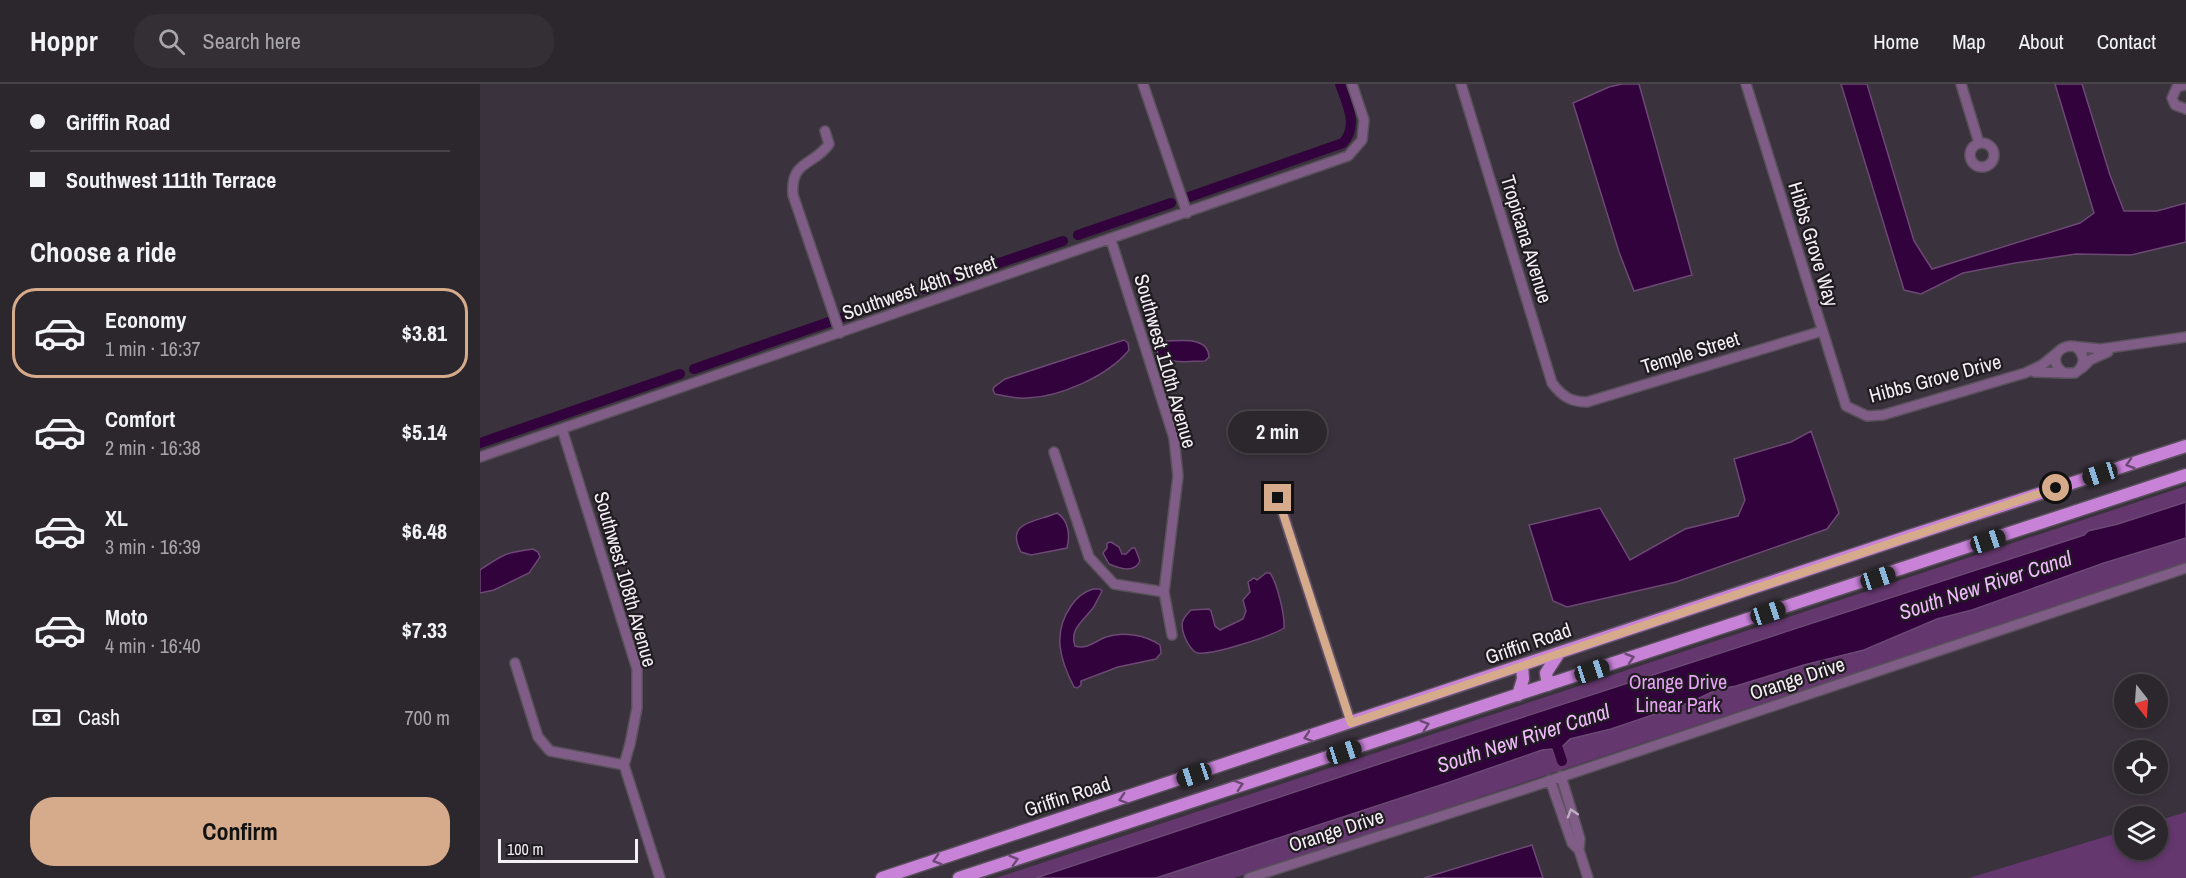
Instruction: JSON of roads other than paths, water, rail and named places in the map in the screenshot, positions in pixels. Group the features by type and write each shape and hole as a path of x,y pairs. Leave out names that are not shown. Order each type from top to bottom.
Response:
{"main road":[{"name":"Griffin Road","path":"882,878 2186,446"},
{"path":"959,878 2186,475"},
{"path":"1548,685 1546,673 1558,653"},
{"path":"1518,695 1523,679 1522,665"}],"street":[{"path":"1143,84 1186,213"},
{"name":"Southwest 48th Street","path":"480,457 1348,156 1362,140 1364,120 1352,84"},
{"name":"Tropicana Avenue","path":"1461,84 1552,383 1568,399"},
{"name":"Hibbs Grove Way","path":"1746,84 1843,399 1846,406 1854,411"},
{"path":"1961,84 1979,143"},
{"path":"2182,85 2174,90 2173,102 2178,107 2186,109"},
{"path":"825,131 829,144 824,152 801,165 794,175 792,185 793,195 840,333"},
{"name":"Southwest 110th Avenue","path":"1111,240 1174,438 1178,476 1164,592 1172,636"},
{"name":"Temple Street","path":"1568,399 1587,402 1822,331"},
{"path":"2125,346 2095,357 2071,374 2064,373 2056,366 2055,359 2063,347 2096,349 2186,337"},
{"path":"2074,346 2083,356 2080,369"},
{"name":"Hibbs Grove Drive","path":"1854,411 1867,416 1883,415 2025,373 2042,365 2058,352"},
{"name":"Hibbs Grove Drive","path":"2025,373 2047,371 2064,373"},
{"name":"Southwest 108th Avenue","path":"562,429 638,669 637,708 624,765"},
{"path":"1054,452 1089,557 1114,584 1164,592"},
{"path":"1278,498 1351,723"},
{"name":"Orange Drive","path":"1249,878 2186,568"},
{"path":"515,663 538,737 550,751 624,765 660,878"},
{"path":"1561,776 1580,839 1579,850 1587,878"},
{"path":"1550,780 1572,843 1579,850"}],"water":[{"path":"1639,84 1692,275 1634,291 1619,252 1573,103 1609,87"},
{"path":"1841,84 1867,84 1914,241 1932,269 2080,223 2094,213 2055,84 2082,84 2110,175 2124,211 2157,211 2186,203 2186,242 2131,255 2076,254 2015,263 1963,273 1921,294 1904,290"},
{"path":"1124,340 1128,343 1129,350 1120,359 1096,376 1068,389 1040,397 1023,398 995,394 993,390 1005,379"},
{"path":"1165,341 1199,343 1207,350 1209,357 1205,361 1169,360 1158,354 1157,349"},
{"path":"1811,431 1839,513 1827,529 1676,582 1567,607 1553,601 1529,525 1600,508 1630,560 1685,529 1738,516 1745,500 1734,459 1791,442"},
{"name":"South New River Canal","path":"2186,502 2186,538 2104,563 1972,610 1937,619 1864,650 1716,690 1691,702 1611,729 1570,739 1561,748 1563,753 1555,755 1552,749 1542,750 1156,878 1036,878 2084,535 2088,531 2118,524"},
{"path":"1057,513 1064,520 1068,529 1067,548 1031,555 1021,552 1017,542 1020,528 1032,521"},
{"path":"1111,542 1119,547 1122,554 1135,548 1140,561 1134,568 1126,569 1109,564 1103,553 1107,548 1107,543"},
{"path":"533,549 540,557 529,573 494,590 480,593 480,570 505,555"},
{"path":"1266,573 1270,573 1278,591 1284,628 1268,636 1229,648 1206,653 1194,651 1186,640 1182,627 1188,613 1191,610 1209,609 1215,626 1220,630 1243,619 1246,611 1243,600 1250,592 1248,582 1254,578 1257,580"},
{"path":"1093,589 1102,591 1093,608 1076,630 1075,646 1083,647 1112,635 1126,634 1141,636 1160,645 1161,653 1156,659 1118,667 1081,681 1081,685 1077,688 1074,687 1069,677 1062,657 1061,626 1076,600 1083,593"},
{"path":"1532,845 1543,878 1424,878"}],"waterway":[{"path":"1186,198 1343,143 1348,136 1351,122 1340,84"},
{"path":"1078,235 1171,203"},
{"path":"924,289 1063,241"},
{"path":"843,317 909,294"},
{"path":"694,369 829,322"},
{"path":"480,443 680,374"},
{"name":"South New River Canal","path":"1555,740 1562,761"}],"park label":[{"name":"Orange Drive Linear Park","path":"1678,692"}]}
